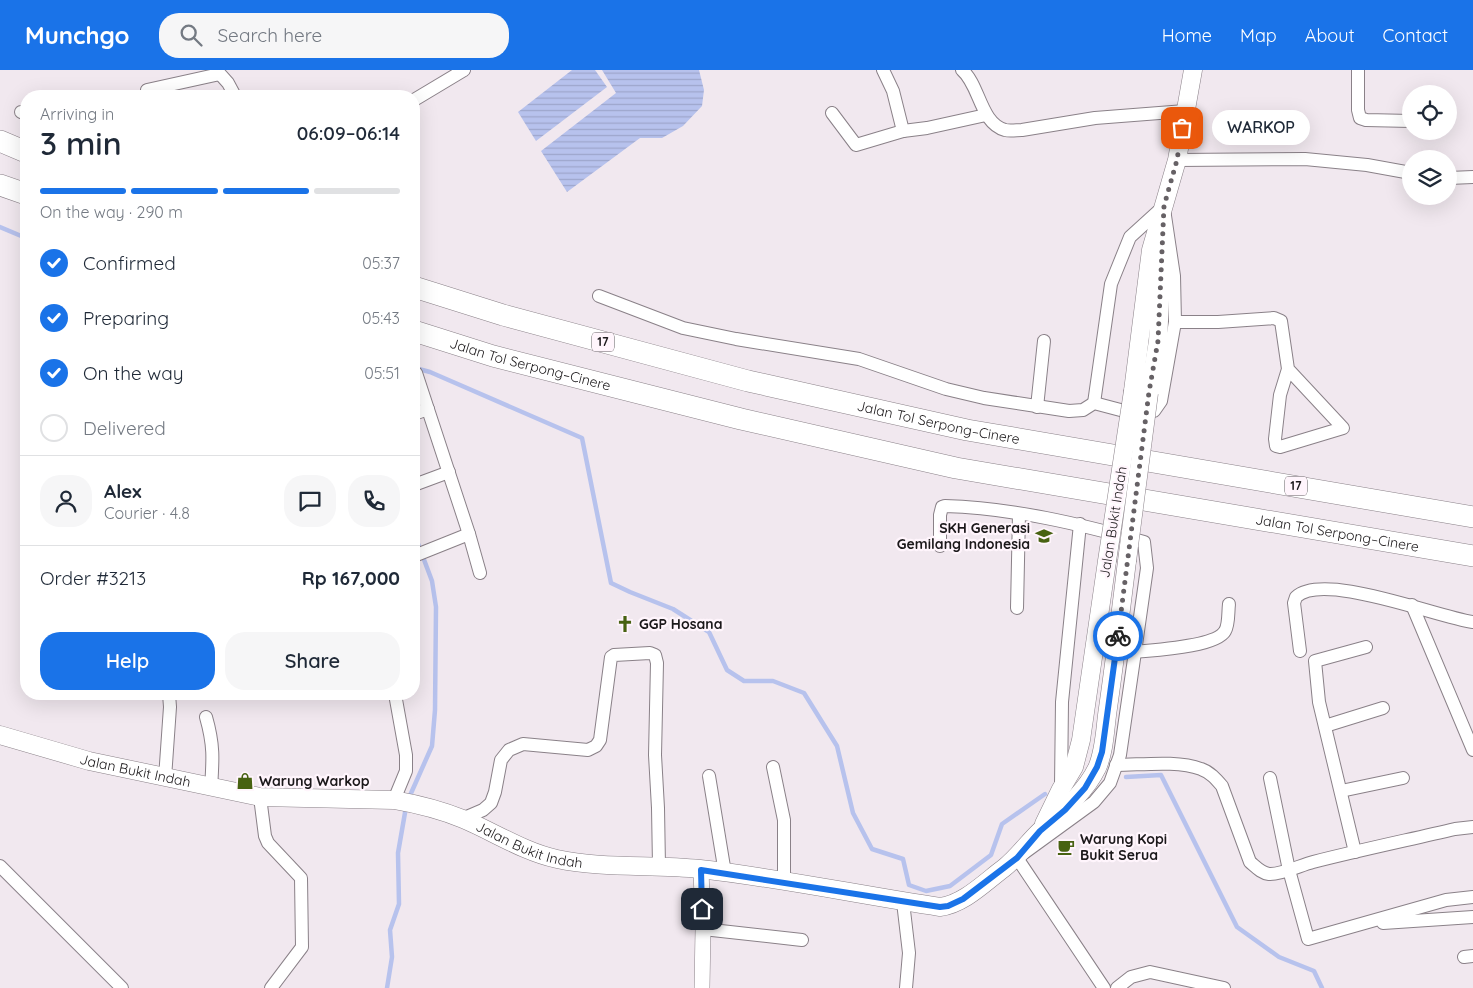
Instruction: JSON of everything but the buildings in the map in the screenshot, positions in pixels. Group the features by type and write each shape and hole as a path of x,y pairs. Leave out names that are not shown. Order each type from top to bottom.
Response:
{"highway":[{"path":"0,141 20,149"},
{"path":"0,185 20,192"},
{"name":"Jalan Tol Serpong–Cinere","path":"420,289 503,315 748,381 966,430 1473,517"},
{"name":"Jalan Tol Serpong–Cinere","path":"420,332 493,356 741,420 956,468 1473,556"}],"main road":[{"name":"Jalan Bukit Indah","path":"1040,831 1074,767 1081,740 1106,561 1141,392 1158,341 1164,206 1177,160 1193,70"},
{"name":"Jalan Bukit Indah","path":"0,735 89,760 164,778 260,797 404,802 433,808 462,819 540,856 581,864 659,866 701,870 903,902 940,907 948,906 963,899 1017,858 1040,831 1085,788 1097,767 1102,752 1127,561 1141,392"}],"street":[{"path":"420,96 464,70"},
{"path":"883,70 893,91 903,131"},
{"path":"962,70 970,76 986,115 995,124 1006,130 1022,130 1115,116 1185,111"},
{"path":"1358,70 1358,110 1360,118 1366,120 1402,121"},
{"path":"147,90 218,72 228,83 231,90"},
{"path":"832,113 856,145 903,131 927,128 986,115"},
{"path":"1177,160 1305,159 1368,165 1402,171"},
{"path":"1457,178 1473,177"},
{"path":"599,296 683,328 736,339 859,359 946,389 984,398 1069,412 1082,410 1094,403 1128,412 1154,411 1161,401 1175,322 1174,276 1164,206"},
{"path":"1094,403 1111,284 1130,236 1164,206"},
{"path":"1175,322 1218,322 1277,318 1281,322 1288,370 1280,395 1276,446 1280,447 1344,428 1288,370"},
{"path":"1037,407 1044,341"},
{"path":"420,385 480,573"},
{"path":"420,412 428,409"},
{"path":"420,483 449,472"},
{"path":"940,546 940,511 945,506 1019,514 1080,524 1144,542 1147,568 1136,652 1120,755 1110,783 1094,802 1017,858 1104,988"},
{"path":"1017,608 1019,514"},
{"path":"1061,789 1062,702 1080,524"},
{"path":"420,554 469,534"},
{"path":"1300,651 1294,609 1296,597 1299,593 1308,590 1356,592 1473,622"},
{"path":"1136,652 1177,648 1219,638 1226,630 1229,604"},
{"path":"1412,605 1473,750"},
{"path":"1355,852 1319,702 1315,661 1366,647"},
{"path":"462,819 484,810 491,803 502,760 510,750 523,744 588,750 596,746 600,740 611,657 614,654 650,653 655,656 657,663 655,755 659,866"},
{"path":"164,778 169,700"},
{"path":"396,700 406,755 404,802"},
{"path":"1325,726 1383,708"},
{"path":"206,717 212,740 211,788"},
{"path":"1116,765 1177,765 1201,769 1214,776 1222,786 1250,862 1259,870 1270,874 1355,852 1455,829 1473,827"},
{"path":"773,767 784,820 784,882"},
{"path":"710,776 725,873"},
{"path":"1270,778 1289,870 1308,939 1446,900 1473,897"},
{"path":"1340,791 1403,778"},
{"path":"260,797 264,836 268,843 301,878 302,947 271,988"},
{"path":"0,866 122,988"},
{"path":"701,870 702,988"},
{"path":"903,902 909,953 906,988"},
{"path":"1358,925 1473,916"},
{"path":"703,929 802,940"},
{"path":"1116,988 1131,977 1150,972 1194,985 1224,988"}],"water":[{"path":"572,70 595,70 607,87 536,141 518,112"},
{"path":"602,70 699,70 704,90 702,106 683,126 662,138 640,138 567,192 541,151 616,93"}],"waterway":[{"path":"0,227 20,235"},
{"path":"420,369 582,438 611,583 673,609 709,632 727,670 744,681 773,681 804,693 837,746 853,813 872,849 903,859 909,885 926,891 950,886 991,855 1002,824 1045,794"},
{"path":"408,800 432,746 435,710 436,607 432,581 420,549"},
{"path":"1126,777 1161,775 1237,927 1279,957 1314,971 1322,988"},
{"path":"387,988 392,957 390,930 399,904 398,853 406,807"}],"way so far":[{"path":"1118,636 1149,392 1158,341 1164,206 1177,160 1182,128"}],"place":[{"name":"WARKOP","path":"1182,128"},
{"name":"SKH Generasi Gemilang Indonesia","path":"1044,536"},
{"name":"GGP Hosana","path":"625,624"},
{"name":"Warung Warkop","path":"245,781"},
{"name":"Warung Kopi Bukit Serua","path":"1066,847"}],"route":[{"path":"702,909 701,870 940,907 948,906 963,899 1017,858 1040,831 1065,810 1085,788 1097,767 1102,752 1118,636"}]}
